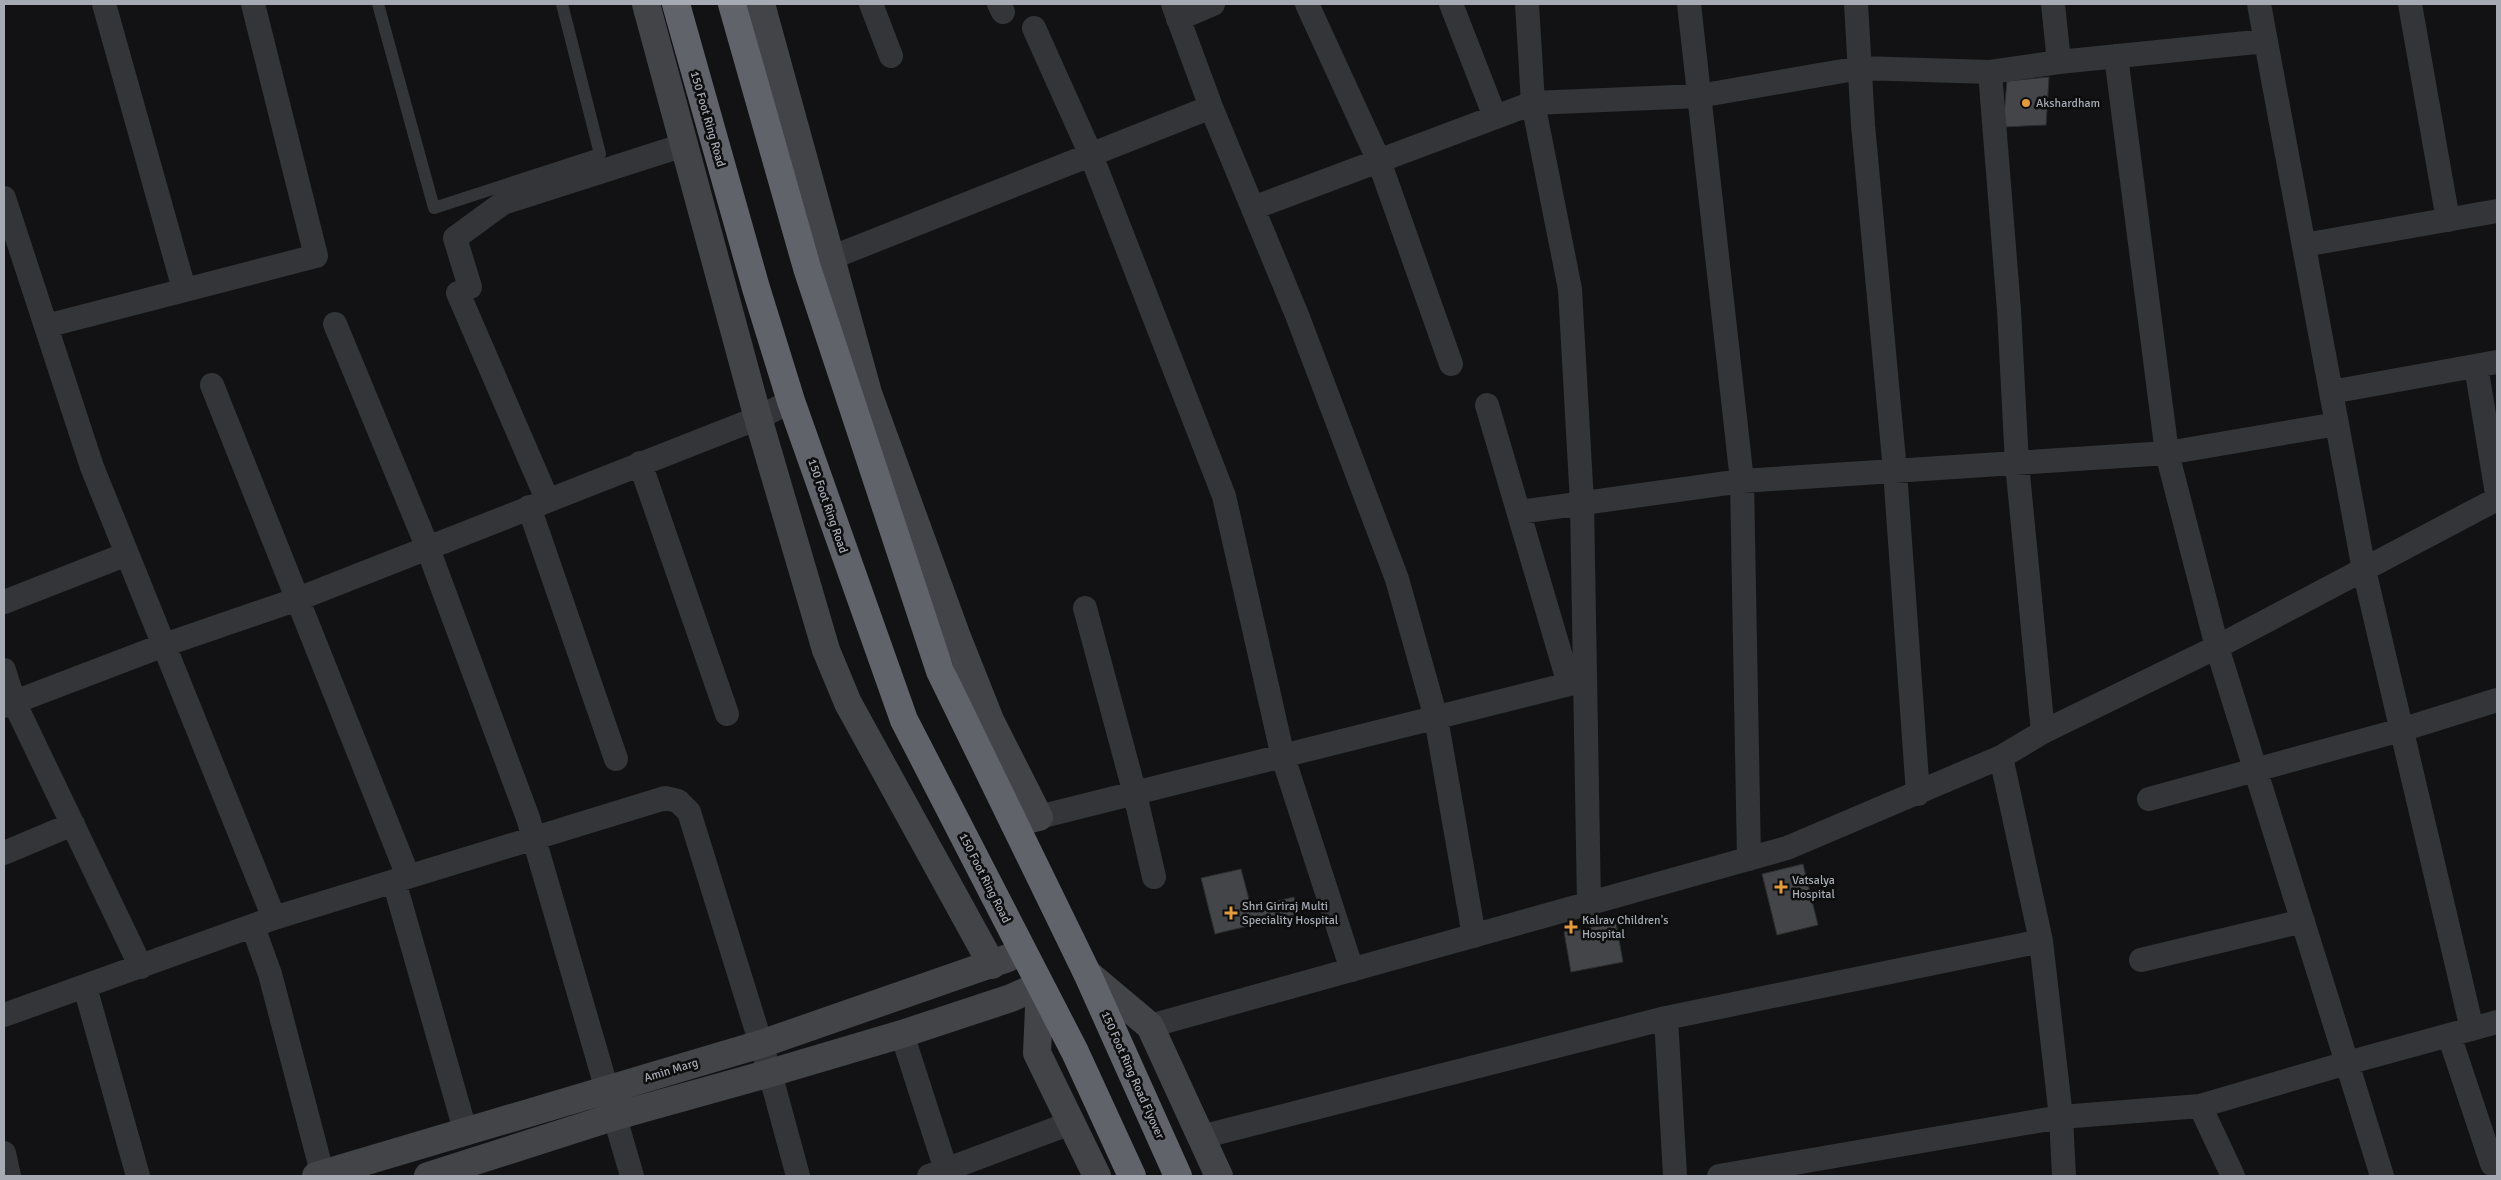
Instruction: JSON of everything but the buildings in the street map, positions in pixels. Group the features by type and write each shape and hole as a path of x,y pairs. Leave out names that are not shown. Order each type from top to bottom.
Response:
{"highway":[{"name":"150 Foot Ring Road","path":"676,4 753,278 792,400 904,720 1040,985"},
{"path":"747,6 819,263 940,671 1026,820 1087,973"},
{"name":"150 Foot Ring Road Flyover","path":"1087,973 1146,1100 1178,1176"},
{"path":"1040,985 1075,1052 1132,1176"}],"street":[{"path":"104,4 184,289"},
{"path":"46,326 316,256 253,4"},
{"path":"646,4 758,418 826,650 848,703 992,965"},
{"path":"871,4 891,56"},
{"path":"1213,4 1175,11 1211,107 1301,324 1397,579 1436,718 1474,936"},
{"path":"1307,4 1379,161 1451,364"},
{"path":"1451,4 1495,117"},
{"path":"1527,4 1533,103 1570,289 1582,503 1577,682 1589,904"},
{"path":"1689,4 1742,481 1749,859"},
{"path":"1856,4 1918,794"},
{"path":"2053,4 2059,62"},
{"path":"2259,4 2364,570 2472,1029"},
{"path":"2410,4 2448,220"},
{"path":"1034,28 1091,155 1224,496 1283,756 1352,970"},
{"path":"1253,208 1533,103 1700,96 1860,68 1990,72 2059,62 2266,41"},
{"path":"2116,56 2167,453 2218,647 2382,1176"},
{"path":"1990,72 2009,310 2017,464 2043,732"},
{"path":"819,263 1211,107"},
{"path":"616,758 538,503 464,290 455,238 503,203 684,145"},
{"path":"4,198 92,467 164,645 264,923 270,974 321,1176"},
{"path":"2304,245 2497,211"},
{"path":"335,324 427,546 534,837 632,1176"},
{"path":"2331,392 2486,364 2497,494"},
{"path":"212,385 298,599 401,879 465,1130"},
{"path":"9,704 164,645 298,599 427,546 758,418 792,400"},
{"path":"1487,405 1519,512 1577,682"},
{"path":"1519,512 1742,481 2167,453 2337,424"},
{"path":"640,464 728,714"},
{"path":"1150,1026 1787,848 1918,794 2001,757 2043,732 2218,647 2497,499"},
{"path":"4,602 127,554"},
{"path":"1085,608 1135,794 1154,877"},
{"path":"4,670 9,704 73,824 141,967"},
{"path":"1026,820 1577,682"},
{"path":"2149,800 2401,730 2497,700"},
{"path":"2001,757 2041,941 2061,1117 2064,1176"},
{"path":"4,1015 264,923 534,837 665,798 678,801 689,812 770,1073 798,1176"},
{"path":"4,853 73,824"},
{"path":"2142,960 2302,921"},
{"path":"1202,1138 1666,1018 2041,941"},
{"name":"Amin Marg","path":"321,1176 465,1130 761,1044 992,965 1023,951"},
{"path":"1087,973 1150,1026 1219,1176"},
{"path":"428,1176 476,1169 616,1116 902,1034 1011,998 1040,985 1037,1053 1096,1176"},
{"path":"85,987 138,1176"},
{"path":"1666,1018 1676,1176"},
{"path":"1719,1176 1792,1170 2061,1117 2200,1106 2497,1022"},
{"path":"902,1034 941,1175 1071,1123"},
{"path":"2449,1035 2492,1164"},
{"path":"2200,1106 2233,1176"},
{"path":"4,1153 9,1176"}],"lane":[{"path":"378,4 434,208 600,154 562,4"}],"place":[{"name":"Akshardham","path":"2026,103"},
{"name":"Vatsalya Hospital","path":"1781,887"},
{"name":"Shri Giriraj Multi Speciality Hospital","path":"1231,913"},
{"name":"Kalrav Children's Hospital","path":"1571,927"}]}
